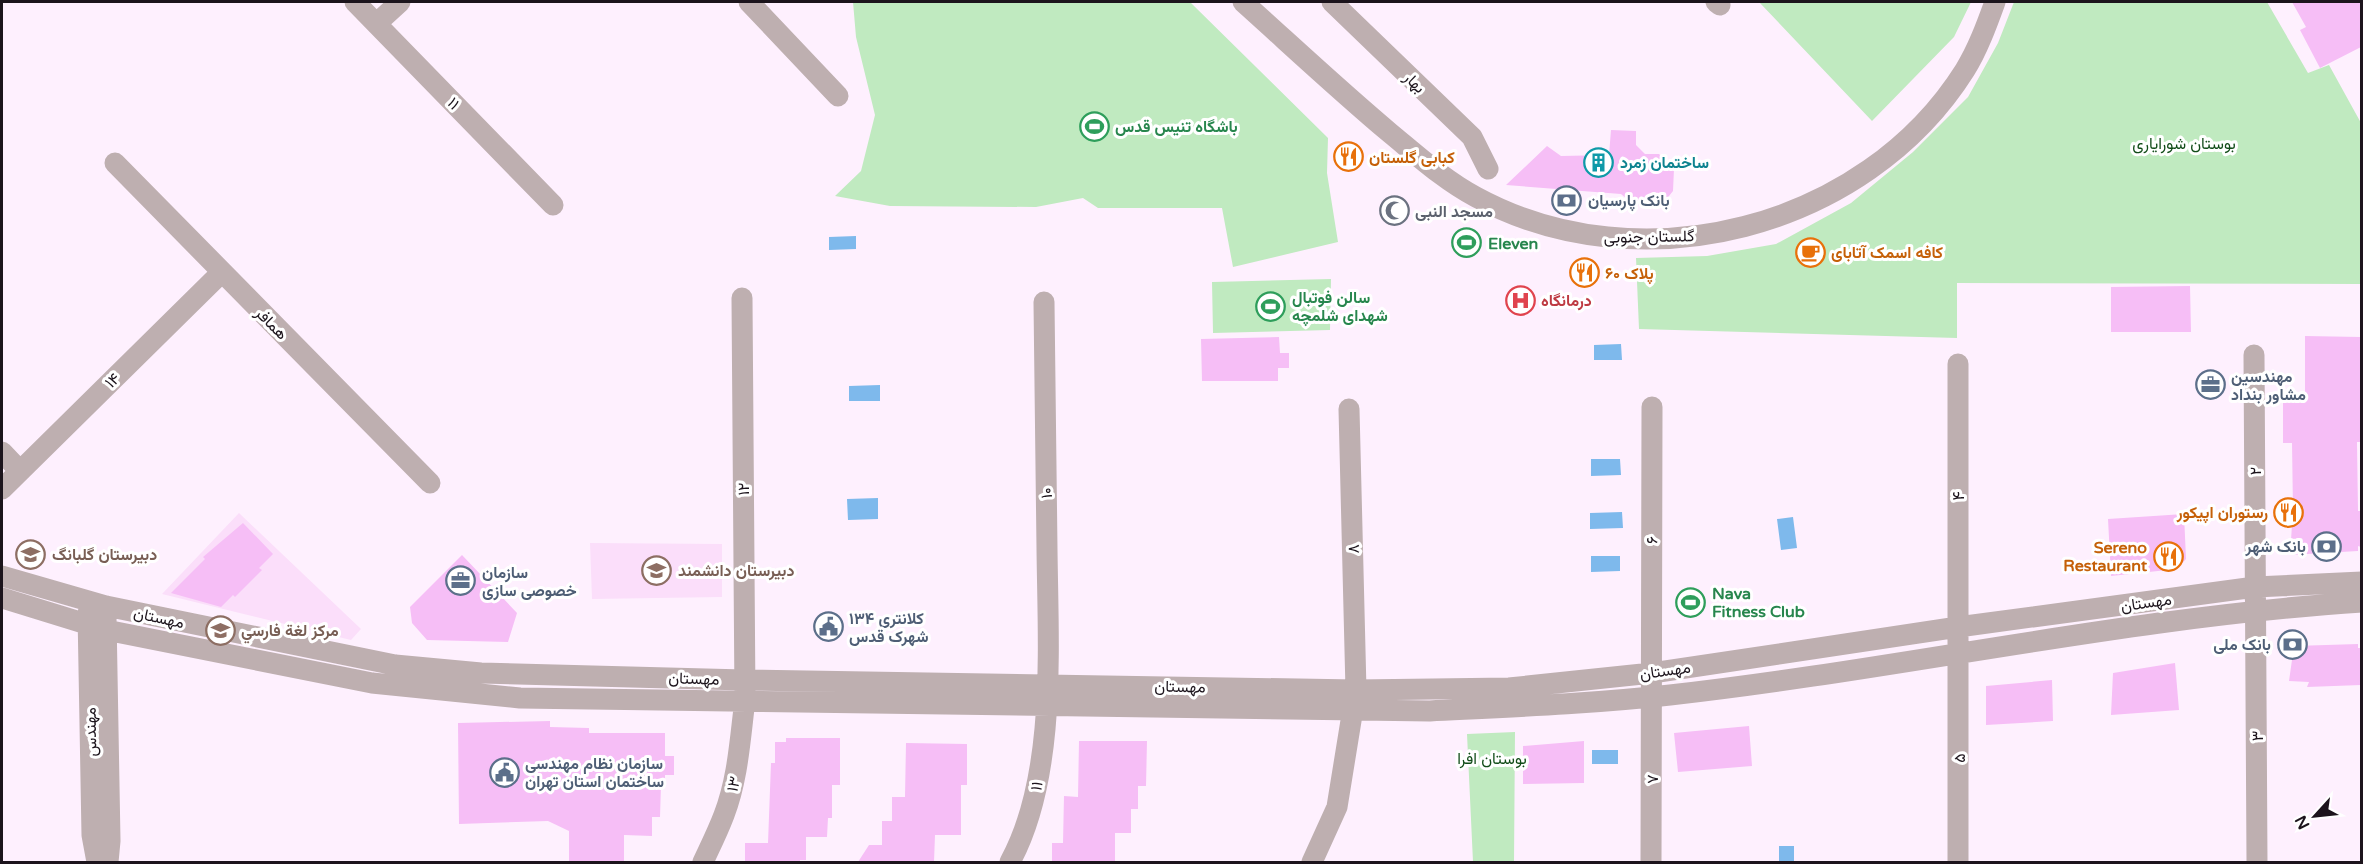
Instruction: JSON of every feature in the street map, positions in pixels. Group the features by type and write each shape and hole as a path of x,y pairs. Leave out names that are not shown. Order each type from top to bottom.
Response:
{"street":[{"name":"۱۱","path":"355,2 553,205"},
{"path":"377,23 400,2"},
{"path":"749,2 838,96"},
{"name":"گلستان جنوبی","path":"1243,2 1354,103 1445,179 1500,209 1561,229 1599,237 1652,239 1706,235 1742,228 1780,216 1815,201 1874,167 1903,144 1935,110 1965,69 1995,2"},
{"name":"بهار","path":"1332,2 1472,136 1488,169"},
{"name":"همافر","path":"115,163 430,483"},
{"name":"۱۴","path":"2,489 222,272"},
{"name":"۱۲","path":"742,298 745,690"},
{"name":"۱۰","path":"1044,302 1048,683 1046,706"},
{"name":"۲","path":"2254,355 2256,610"},
{"name":"۴","path":"1958,364 1959,654"},
{"name":"۶","path":"1652,407 1652,696"},
{"name":"۸","path":"1312,862 1337,807 1354,700 1349,409"},
{"path":"2,452 20,471"},
{"name":"مهستان","path":"2,576 97,603 395,665 481,673 538,674 745,690 1048,683 1354,700 1509,688 1652,673 1958,627 2255,587 2361,582"},
{"path":"2,598 97,627 372,683 538,698 745,690 1046,706 1354,700 1430,711 1565,704 1652,696 2256,610 2361,602"},
{"name":"مهندس","path":"97,603 92,835 97,862"},
{"name":"۳","path":"2256,610 2257,862"},
{"name":"مهندس","path":"97,627 110,841 108,862"},
{"name":"۵","path":"1958,862 1959,654"},
{"path":"538,674 538,698"},
{"name":"۱۳","path":"703,862 724,815 730,795 737,765 745,690"},
{"name":"۷","path":"1651,862 1652,696"},
{"name":"۱۱","path":"1010,862 1016,852 1038,787 1046,706"}],"shaded area":[{"path":"239,513 361,629 351,640 162,594"},
{"name":"دبیرستان دانشمند","path":"590,543 722,544 722,597 592,599"}],"green space":[{"name":"باشگاه تنیس قدس","path":"853,2 1190,2 1328,138 1327,173 1338,242 1233,267 1222,208 1098,208 1083,198 1036,207 890,206 835,196 861,171 875,115 856,37"},
{"path":"1759,2 1971,2 1954,37 1872,121"},
{"name":"بوستان شورایاری","path":"2014,2 2267,2 2308,73 2329,65 2361,123 2361,284 1957,283 1957,338 1639,329 1636,258 1707,256 1776,244 1851,203 1913,152 1968,97 1998,43"},
{"name":"سالن فوتبال شهدای شلمچه","path":"1331,279 1330,330 1213,333 1212,282"},
{"name":"بوستان افرا","path":"1515,732 1514,862 1473,862 1467,734"}],"water":[{"path":"856,236 856,249 829,250 829,237"},
{"path":"1621,344 1622,360 1594,360 1594,345"},
{"path":"880,385 880,401 849,401 849,386"},
{"path":"1591,459 1620,459 1621,475 1591,476"},
{"path":"878,498 878,519 848,520 847,499"},
{"path":"1622,512 1623,528 1590,529 1590,513"},
{"path":"1793,517 1797,548 1781,550 1777,519"},
{"path":"1591,556 1620,556 1620,571 1591,572"},
{"path":"1592,750 1618,750 1618,764 1592,764"},
{"path":"1779,846 1794,846 1794,862 1779,862"}],"building":[{"path":"2292,2 2361,2 2361,47 2320,68 2300,30 2306,27"},
{"name":"ساختمان زمرد","path":"1611,130 1636,131 1636,145 1645,154 1659,154 1674,169 1673,191 1661,206 1634,205 1621,194 1506,185 1547,146 1561,156 1609,155"},
{"path":"2190,286 2191,332 2111,332 2111,287"},
{"path":"2305,336 2361,337 2361,442 2357,442 2361,547 2358,546 2358,551 2290,555 2293,510 2292,443 2283,443 2283,398 2305,397"},
{"path":"1279,337 1280,353 1289,353 1289,368 1278,368 1278,381 1202,381 1201,339"},
{"path":"2184,514 2186,559 2177,569 2111,576 2108,519"},
{"path":"243,523 273,554 259,568 262,570 235,597 233,595 221,607 171,593 205,559 203,557"},
{"name":"سازمان خصوصی سازی","path":"462,555 517,613 508,642 427,640 412,623 410,607"},
{"path":"2358,644 2358,648 2361,648 2361,685 2307,687 2309,682 2289,681 2294,646"},
{"path":"2175,663 2179,710 2111,715 2113,673"},
{"path":"2052,680 2053,721 1986,725 1986,686"},
{"path":"550,721 550,727 589,728 589,733 665,733 665,756 674,756 674,775 665,775 665,784 661,784 660,817 652,817 652,836 624,835 624,862 569,862 569,831 548,821 459,824 458,723"},
{"path":"1749,726 1752,766 1678,772 1674,733"},
{"path":"786,738 840,738 840,785 832,785 832,818 828,818 827,837 806,837 806,860 800,860 800,862 745,862 745,843 768,843 771,763 775,763 775,742 786,742"},
{"path":"1079,741 1147,741 1146,786 1138,786 1138,809 1131,809 1131,833 1115,833 1115,862 1052,862 1052,843 1063,843 1064,796 1078,797"},
{"path":"1584,741 1584,783 1523,784 1523,746"},
{"path":"906,743 967,744 967,785 961,785 961,835 935,835 934,862 858,862 869,845 882,845 882,821 892,821 892,797 905,797"}],"place":[{"name":"باشگاه تنیس قدس","path":"1094,126"},
{"name":"کبابی گلستان","path":"1348,157"},
{"name":"ساختمان زمرد","path":"1599,162"},
{"name":"بانک پارسیان","path":"1567,200"},
{"name":"مسجد النبی","path":"1394,211"},
{"name":"Eleven","path":"1467,243"},
{"name":"کافه اسمک آتابای","path":"1810,252"},
{"name":"پلاک ۶۰","path":"1584,273"},
{"name":"درمانگاه","path":"1520,300"},
{"name":"سالن فوتبال شهدای شلمچه","path":"1271,306"},
{"name":"مهندسین مشاور بنداد","path":"2210,385"},
{"name":"رستوران اپیکور","path":"2289,512"},
{"name":"بانک شهر","path":"2327,546"},
{"name":"دبیرستان گلبانگ","path":"31,554"},
{"name":"Sereno Restaurant","path":"2168,556"},
{"name":"دبیرستان دانشمند","path":"657,570"},
{"name":"سازمان خصوصی سازی","path":"461,581"},
{"name":"Nava Fitness Club","path":"1691,602"},
{"name":"کلانتری ۱۳۴ شهرک قدس","path":"828,627"},
{"name":"مركز لغة فارسي","path":"220,630"},
{"name":"بانک ملی","path":"2292,644"},
{"name":"سازمان نظام مهندسی ساختمان استان تهران","path":"504,772"}]}
